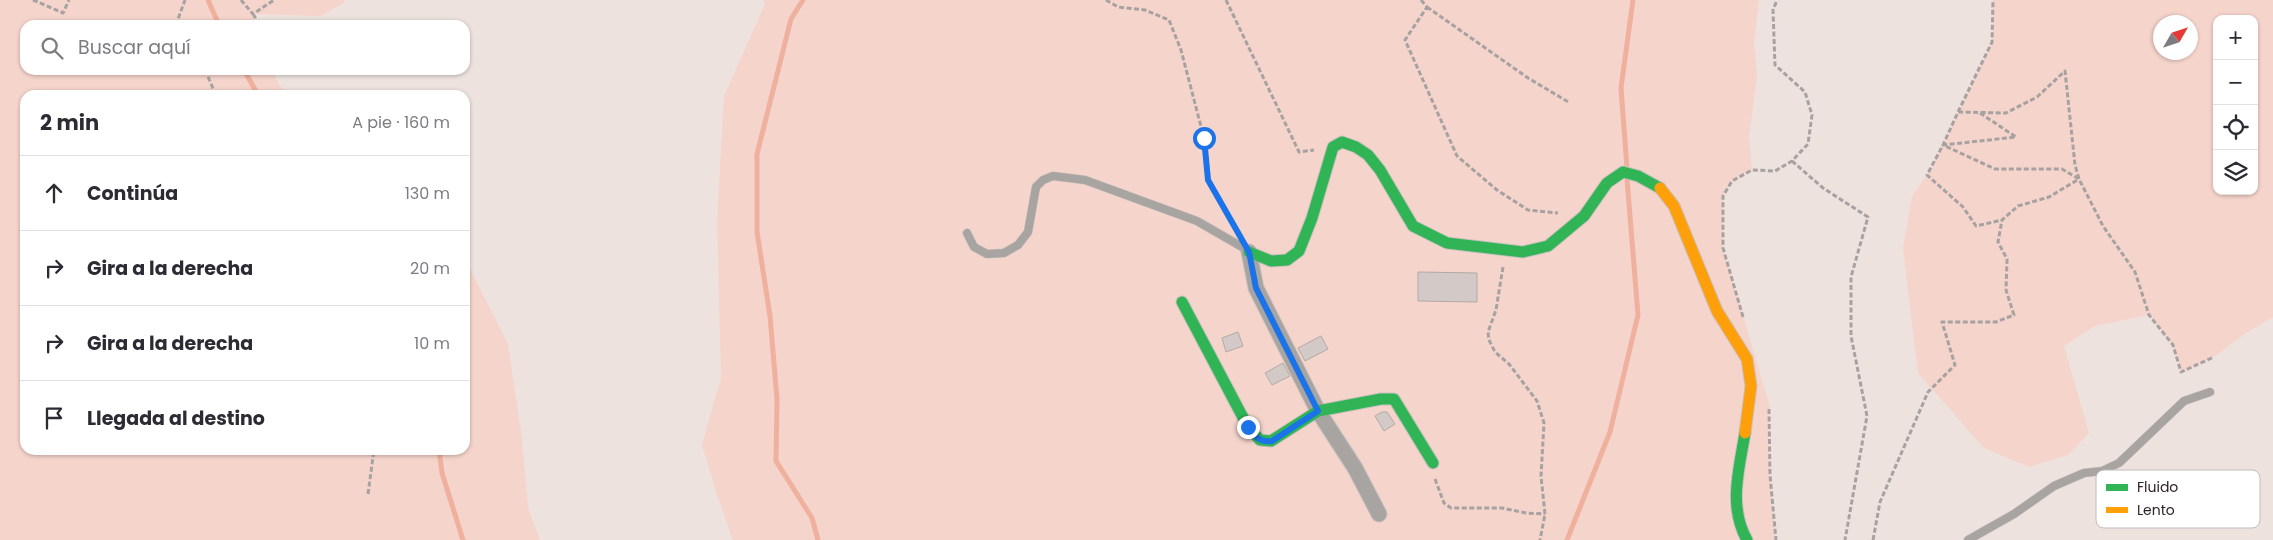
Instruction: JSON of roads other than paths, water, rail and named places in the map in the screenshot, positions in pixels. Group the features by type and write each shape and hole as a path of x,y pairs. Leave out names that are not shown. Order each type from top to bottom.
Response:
{"street":[{"path":"1249,252 1271,261 1287,260 1299,251 1312,218 1333,147 1342,142 1356,147 1368,155 1380,170 1413,226 1447,243 1523,252 1548,246 1584,216 1607,183 1623,172 1640,175 1661,187 1676,207 1713,304 1749,365 1752,402 1735,490 1735,514 1740,533 1747,540"},
{"path":"1249,252 1256,288 1318,411 1355,468 1380,514"},
{"path":"1182,302 1248,427 1258,439 1264,442 1272,441 1318,411 1381,399 1394,399 1433,463"}],"lane":[{"path":"967,233 974,247 987,254 1004,252 1018,245 1028,232 1036,187 1043,180 1053,176 1085,180 1197,221 1249,252"},
{"path":"2104,470 2120,463 2184,402 2210,392"},
{"path":"1968,540 2014,514 2054,486 2084,474 2096,472"}],"waterway":[{"path":"208,0 217,20"},
{"path":"803,0 791,19 757,154 757,232 770,316 777,399 776,461 812,518 818,540"},
{"path":"1627,168 1621,88 1633,0"},
{"path":"247,75 255,90"},
{"path":"1567,540 1610,432 1638,315 1627,179"},
{"path":"440,455 442,473 463,540"}]}
